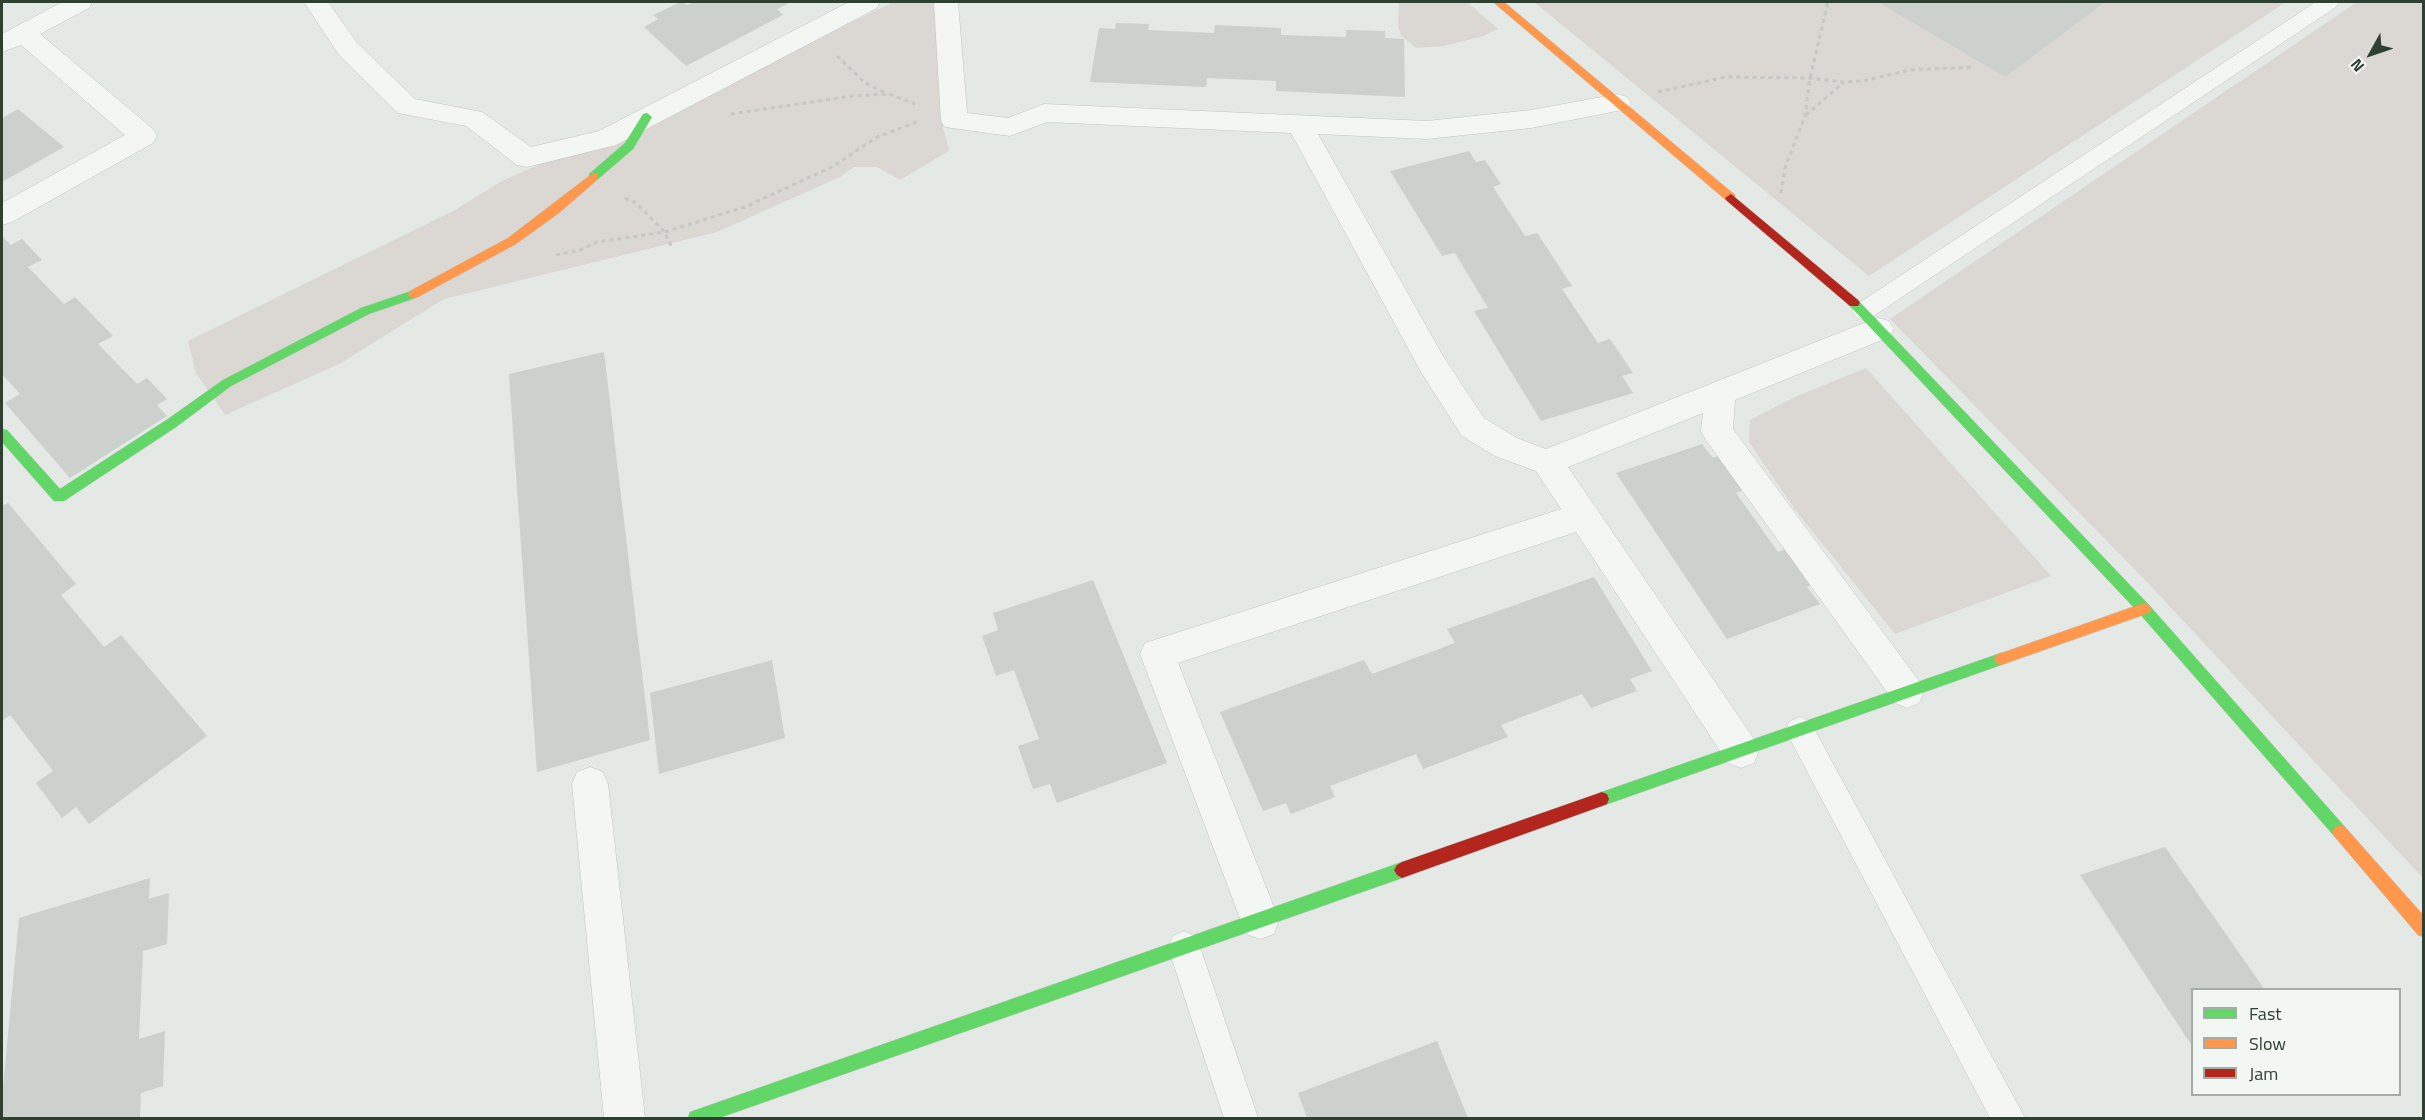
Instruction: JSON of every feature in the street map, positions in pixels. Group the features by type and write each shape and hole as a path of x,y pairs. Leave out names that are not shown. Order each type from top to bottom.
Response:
{"street":[{"path":"2,215 144,136 8,39 80,2"},
{"path":"316,2 348,49 407,106 473,118 527,158 607,138 868,2"},
{"path":"946,2 954,122 1010,127 1044,113 1427,129 1532,119 1618,103"},
{"path":"1498,2 1872,320 2144,609 2424,929"},
{"path":"2,434 59,497 172,423 227,383 364,311 423,291 512,241 555,210 629,146 647,117"},
{"path":"1299,123 1332,187 1432,364 1473,427 1506,447 1547,462 1741,751"},
{"path":"1547,462 1720,391 1872,320"},
{"path":"1720,391 1717,432 1907,692"},
{"path":"1260,920 1156,654 1583,516"},
{"path":"696,1119 2144,609"},
{"path":"590,784 625,1119"}],"lane":[{"path":"1872,320 2329,2"},
{"path":"1800,730 2008,1119"},
{"path":"1184,947 1240,1119"}],"path":[{"path":"1774,235 1785,168 1805,116 1810,78 1828,2"},
{"path":"826,23 836,55 865,83 954,122"},
{"path":"1618,103 1643,94 1726,77 1810,78 1843,82 1863,81 1910,70 1972,67"},
{"path":"1805,116 1843,82"},
{"path":"725,115 852,96 889,94"},
{"path":"550,256 580,250 597,242 665,232 718,216 745,207 832,167 877,137 903,126 924,121 954,122"}],"shaded area":[{"path":"893,2 937,2 943,127 949,151 900,180 877,167 854,167 840,177 717,232 444,299 339,364 225,415 196,373 188,341 455,210 502,181 766,64"},
{"path":"1399,2 1467,2 1498,29 1483,36 1444,46 1416,48 1401,35 1398,26"},
{"path":"1534,2 2286,2 1869,276"},
{"path":"2357,2 2423,2 2423,878 2147,582 1890,319"},
{"path":"1866,368 2051,576 1895,634 1796,511 1749,442 1750,420 1797,396"}],"building":[{"path":"681,2 687,5 694,2 791,2 777,9 783,15 686,66 644,27 658,19 653,15"},
{"path":"1878,2 2105,2 2005,77"},
{"path":"1116,23 1149,24 1148,30 1214,33 1215,25 1281,28 1281,35 1346,37 1346,30 1385,31 1385,38 1404,39 1405,97 1276,91 1276,81 1207,78 1206,87 1090,82 1099,28 1115,29"},
{"path":"18,109 64,147 2,182 2,118"},
{"path":"1469,151 1476,162 1485,160 1501,184 1493,187 1525,236 1537,233 1572,286 1562,289 1598,343 1610,339 1633,373 1622,376 1633,393 1541,421 1474,311 1488,308 1455,253 1442,256 1390,171"},
{"path":"2,236 11,245 22,239 42,260 28,267 64,304 75,297 113,336 98,344 137,384 147,378 167,399 157,405 167,416 70,478 5,403 20,394 2,374"},
{"path":"604,352 650,740 537,772 509,374"},
{"path":"1702,444 1713,458 1726,453 1751,487 1736,493 1778,552 1795,545 1821,582 1807,587 1820,604 1727,639 1616,473"},
{"path":"8,503 76,584 61,595 104,647 121,635 207,736 89,824 76,807 62,818 36,783 53,771 10,715 2,721 2,506"},
{"path":"1594,577 1652,671 1630,679 1637,691 1591,708 1582,694 1501,725 1508,737 1423,769 1416,754 1330,786 1335,797 1291,814 1286,803 1263,811 1220,712 1364,660 1372,674 1455,643 1447,629"},
{"path":"1093,580 1167,763 1057,803 1050,784 1033,789 1018,746 1039,739 1014,670 996,676 982,636 998,630 993,613"},
{"path":"772,660 785,738 659,774 650,693"},
{"path":"2165,847 2264,988 2191,988 2191,1044 2080,875"},
{"path":"150,878 149,899 169,893 167,944 143,951 139,1039 165,1031 163,1086 141,1093 140,1118 2,1118 19,918"},
{"path":"1437,1041 1468,1118 1307,1118 1298,1093"}],"traffic: fast":[{"path":"593,177 629,146 647,117"},
{"path":"2,434 59,497 172,423 227,383 365,311 414,294"},
{"path":"1854,303 2144,609 2340,832"},
{"path":"1602,799 2001,659"},
{"path":"696,1118 1402,870"}],"traffic: slow":[{"path":"1498,2 1731,198"},
{"path":"414,294 512,241 555,210 593,177"},
{"path":"2001,659 2144,609"},
{"path":"2340,832 2424,929"}],"traffic: jam":[{"path":"1731,198 1854,303"},
{"path":"1402,870 1602,799"}]}
